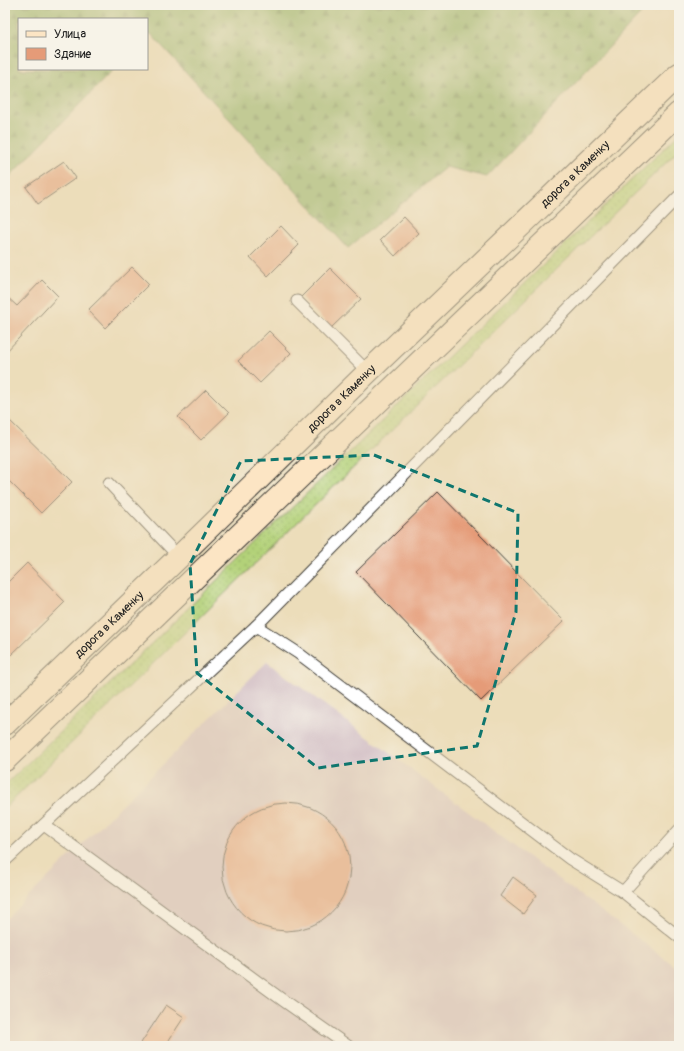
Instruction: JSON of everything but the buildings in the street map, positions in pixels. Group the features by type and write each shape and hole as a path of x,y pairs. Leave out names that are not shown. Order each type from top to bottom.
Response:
{"main road":[{"name":"дорога в Каменку","path":"5,724 179,557 368,372 679,74"},
{"path":"5,760 679,113"}],"lane":[{"path":"5,861 256,626 679,196"},
{"path":"297,301 368,372"},
{"path":"109,483 179,557"},
{"path":"256,626 298,653 570,860 623,892 679,937"},
{"path":"44,824 348,1046"},
{"path":"623,892 679,830"}],"path":[{"path":"667,5 679,8"}],"highlighted area":[{"path":"374,455 518,513 516,612 477,746 318,768 197,673 190,564 241,461"}],"shaded area":[{"path":"267,662 679,969 679,1046 5,1046 5,920"}],"green space":[{"path":"5,5 649,5 487,177 446,167 348,248 150,33 148,35 148,18 18,18 18,70 113,70 5,181"},
{"path":"679,134 679,150 5,808 5,785"}]}
